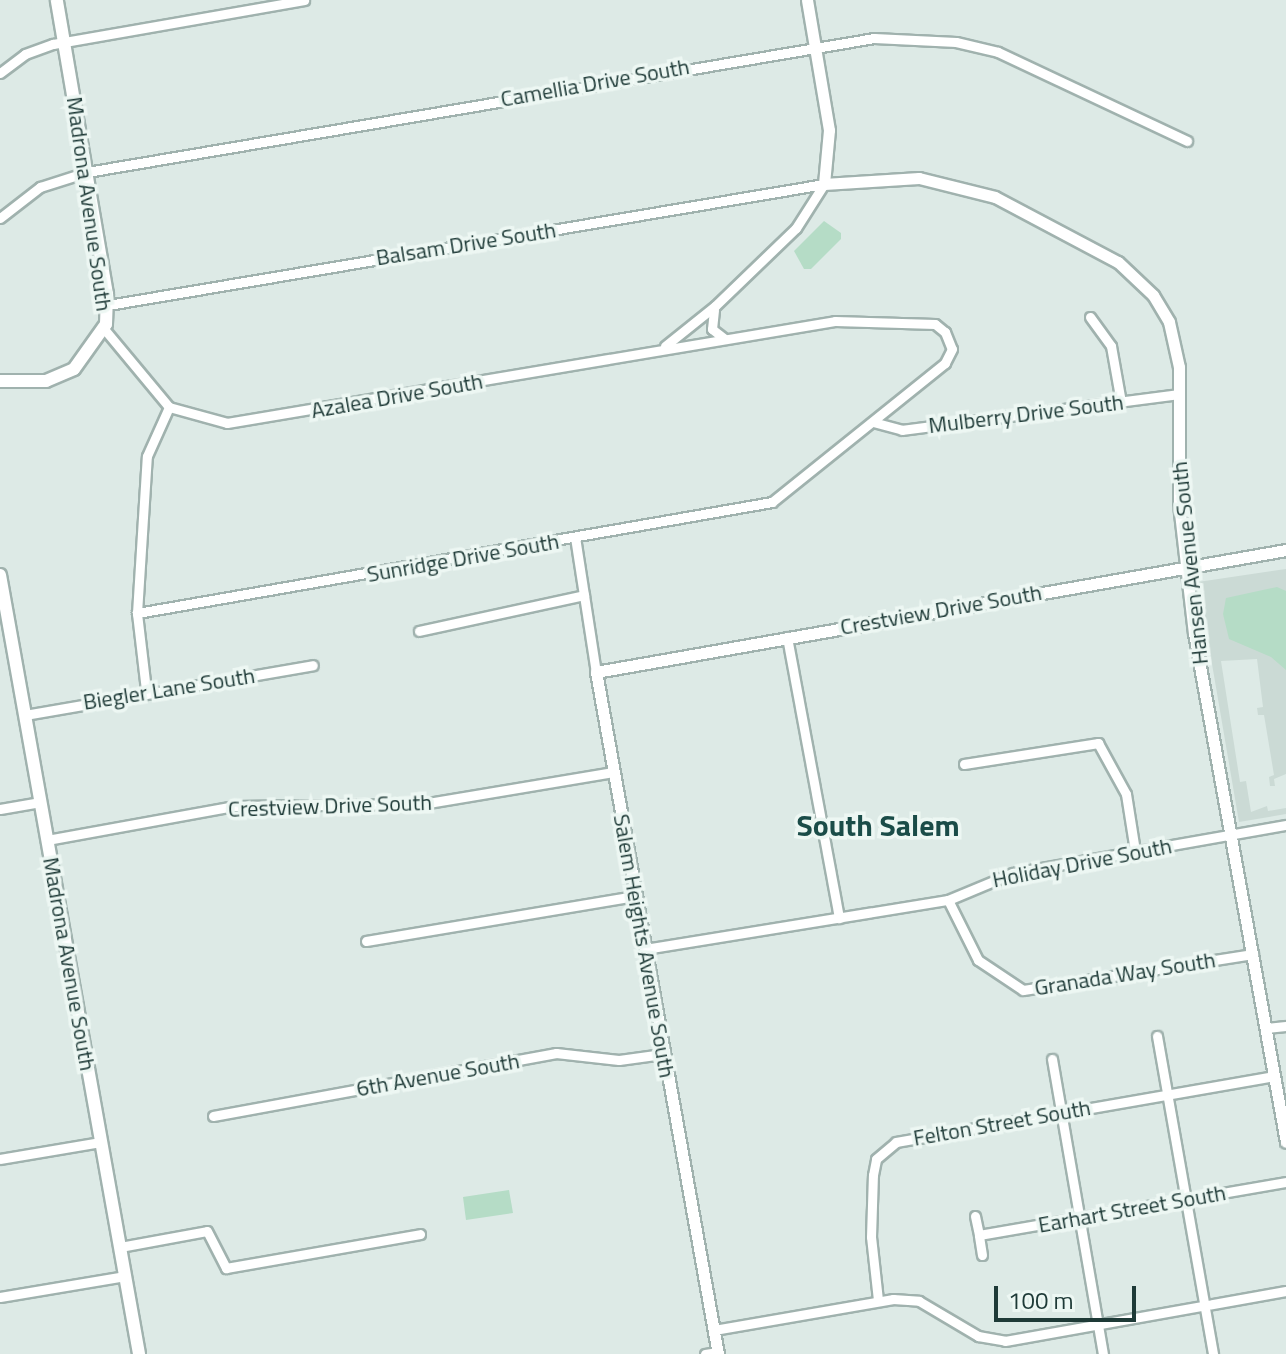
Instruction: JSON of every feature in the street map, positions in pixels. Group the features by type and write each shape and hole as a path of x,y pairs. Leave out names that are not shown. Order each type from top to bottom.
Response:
{"main road":[{"name":"Madrona Avenue South","path":"0,381 46,381 68,372 83,362 105,330 108,305 57,0"},
{"name":"Madrona Avenue South","path":"0,575 139,1354"}],"street":[{"path":"0,73 33,49 64,41 304,0"},
{"path":"664,347 715,306 796,228 824,184 829,130 807,0"},
{"name":"Camellia Drive South","path":"0,218 51,181 87,172 815,45 911,37 998,52 1187,141"},
{"name":"Hansen Avenue South","path":"824,184 887,177 955,185 995,197 1118,262 1153,295 1169,322 1179,394 1179,504 1187,567 1286,1142"},
{"name":"Balsam Drive South","path":"108,305 824,184"},
{"path":"715,306 712,329 726,339"},
{"path":"1090,317 1111,346 1121,402"},
{"name":"Azalea Drive South","path":"169,407 212,422 248,422 664,347 877,319 935,324 945,332 952,349"},
{"path":"105,330 169,407 147,456 137,613 146,690"},
{"name":"Sunridge Drive South","path":"137,613 764,504 785,493 945,363 952,349"},
{"name":"Mulberry Drive South","path":"873,422 902,430 1179,394"},
{"name":"Salem Heights Avenue South","path":"575,537 613,772 718,1353"},
{"name":"Crestview Drive South","path":"596,672 1286,550"},
{"path":"419,631 584,595"},
{"path":"787,637 839,918"},
{"name":"Biegler Lane South","path":"25,715 146,690 313,665"},
{"path":"964,764 1098,743 1126,794 1135,851"},
{"name":"Crestview Drive South","path":"47,840 235,806 422,804 613,772"},
{"path":"0,809 40,802"},
{"name":"Holiday Drive South","path":"645,949 948,900 1013,873 1286,825"},
{"path":"366,941 636,896"},
{"name":"Granada Way South","path":"948,900 978,960 1023,990 1253,954"},
{"path":"1266,1028 1286,1026"},
{"path":"1157,1036 1213,1354"},
{"name":"6th Avenue South","path":"213,1116 556,1053 619,1060 663,1054"},
{"path":"1052,1059 1103,1354"},
{"name":"Felton Street South","path":"878,1300 871,1196 876,1159 896,1142 1274,1076"},
{"path":"0,1159 101,1142"},
{"name":"Earhart Street South","path":"979,1235 1286,1182"},
{"path":"975,1216 982,1255"},
{"path":"120,1247 207,1231 226,1268 420,1234"},
{"path":"0,1297 125,1276"},
{"path":"714,1330 878,1300 919,1301 995,1341 1286,1291"},
{"path":"705,1354 718,1353"}],"shaded area":[{"path":"1286,569 1286,774 1274,779 1275,786 1270,786 1269,777 1274,775 1264,715 1258,715 1257,708 1263,707 1257,659 1221,661 1240,782 1246,781 1251,812 1267,806 1268,811 1286,808 1286,814 1239,822 1198,582"}],"green space":[{"path":"824,221 841,233 841,239 811,269 804,269 794,251"},
{"path":"1277,587 1286,591 1286,670 1271,657 1229,639 1223,614 1226,598"},
{"path":"509,1190 513,1213 466,1220 463,1197"}],"district":[{"name":"South Salem","path":"878,825"}]}
